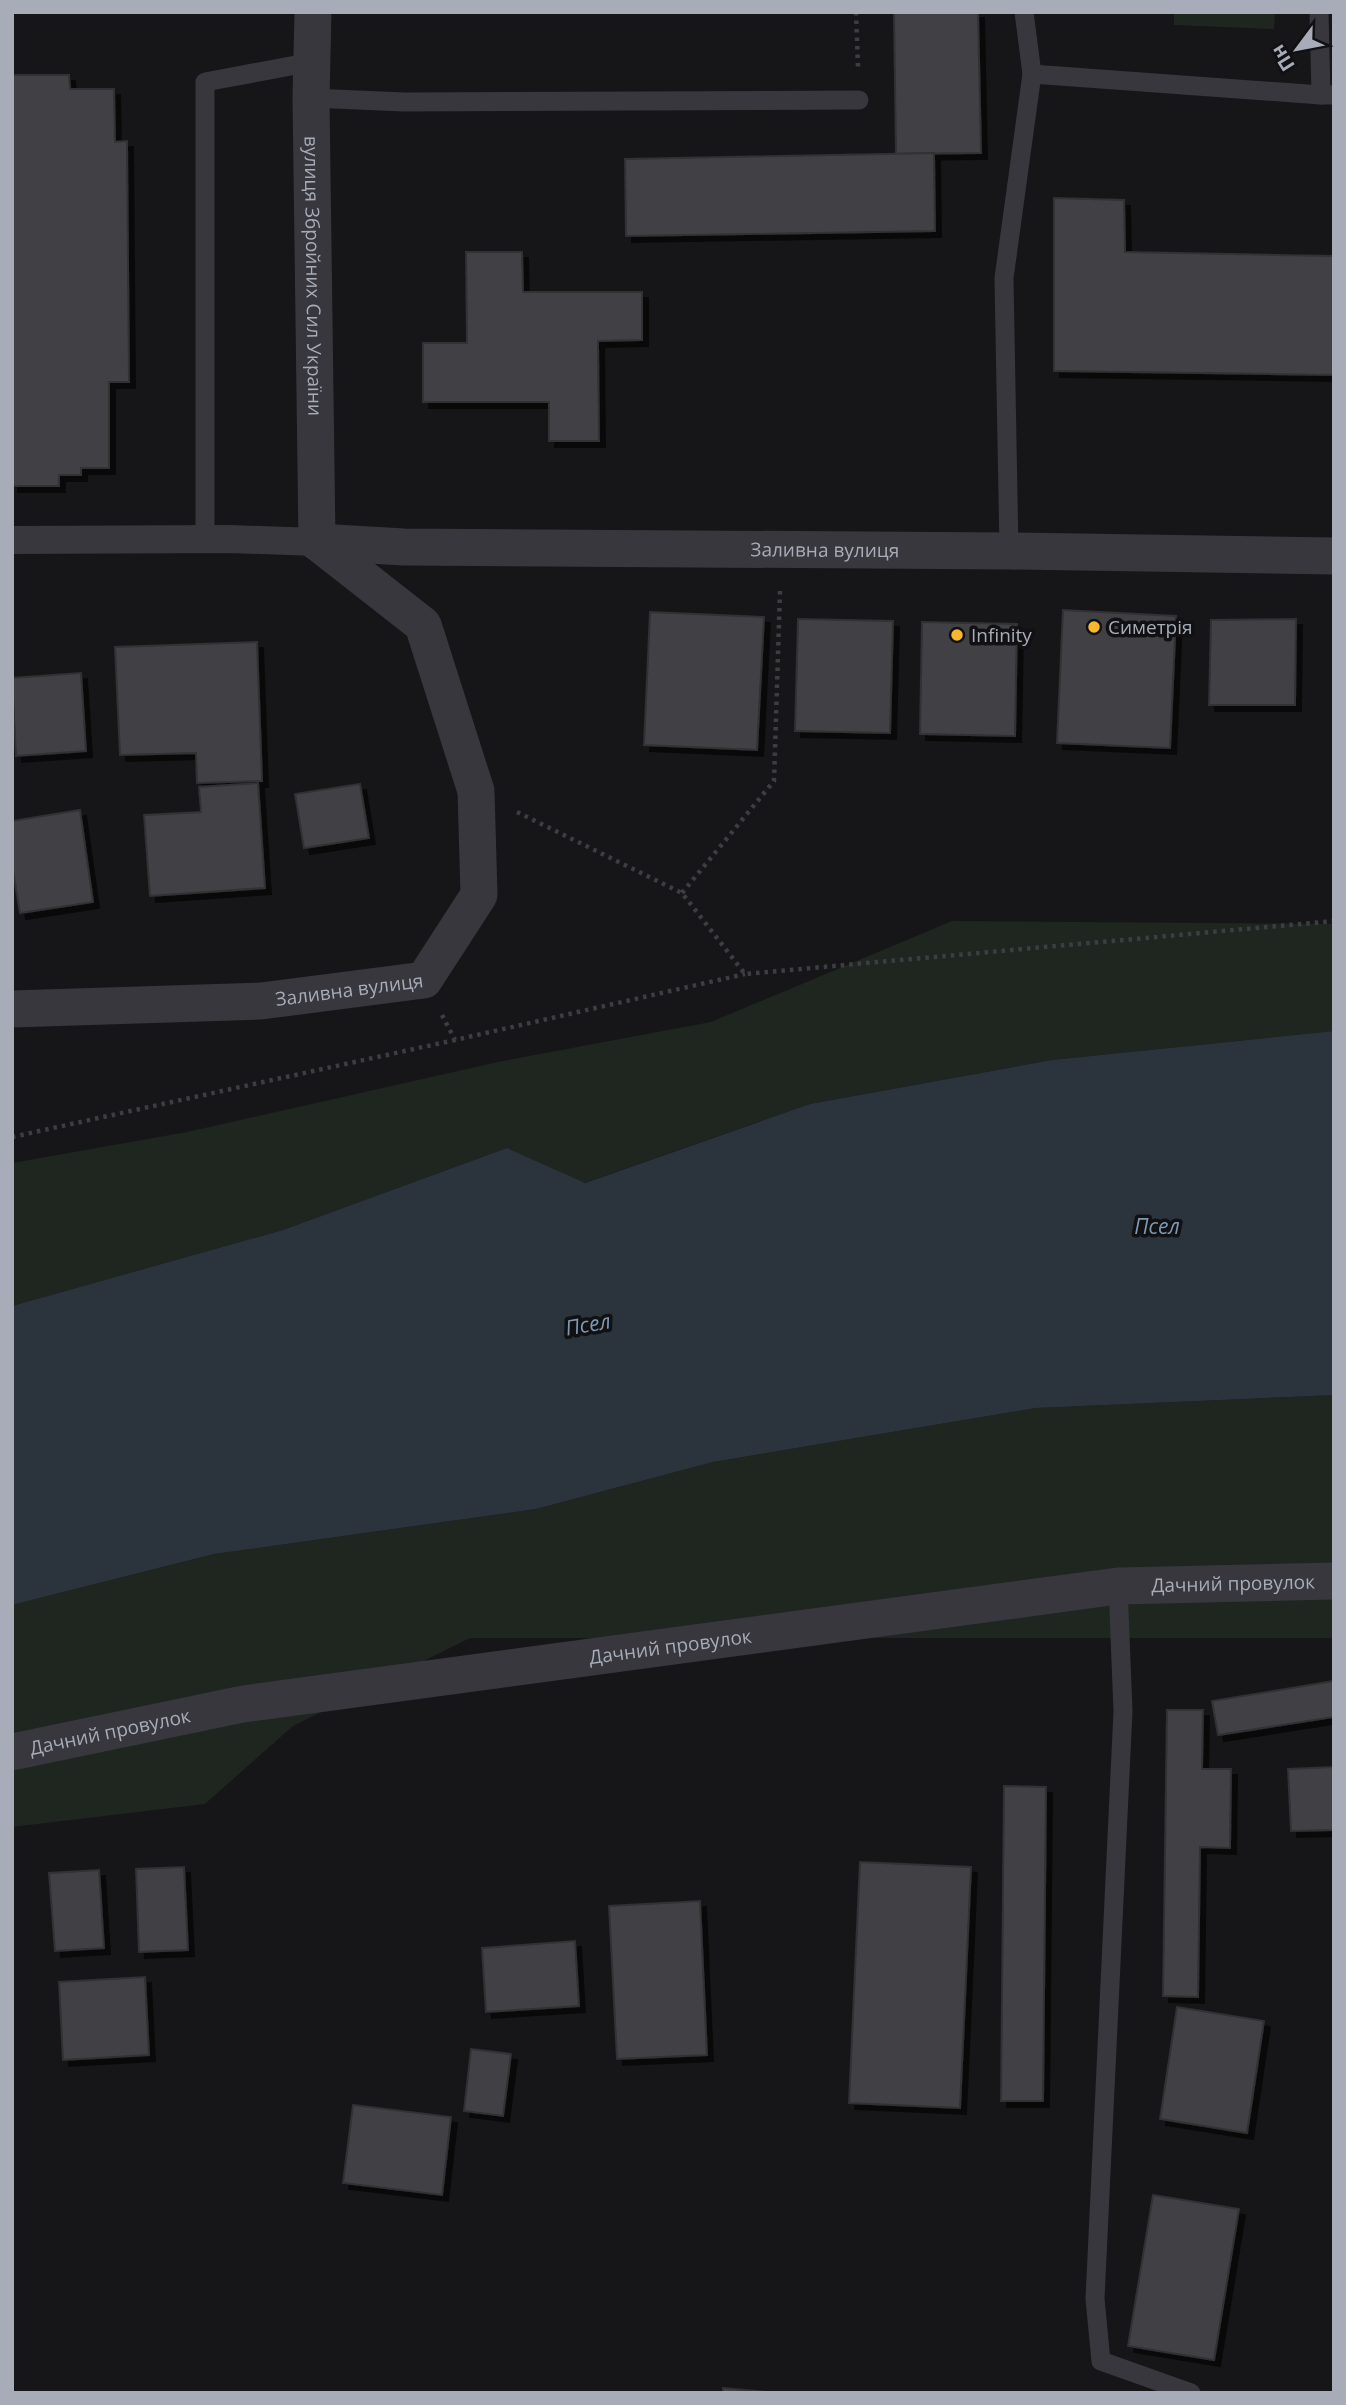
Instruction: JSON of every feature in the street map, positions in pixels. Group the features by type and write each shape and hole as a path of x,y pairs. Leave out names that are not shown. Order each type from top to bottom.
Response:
{"street":[{"name":"вулиця Збройних Сил України","path":"313,12 311,98 317,542"},
{"name":"Заливна вулиця","path":"12,540 205,540 404,547 1334,556"},
{"name":"Заливна вулиця","path":"12,1009 261,1001 424,981 479,895 476,791 423,625 317,542"},
{"name":"Дачний провулок","path":"12,1752 243,1704 1118,1586 1334,1581"}],"lane":[{"path":"1009,551 1004,278 1032,74 1024,12"},
{"path":"1032,74 1327,95 1319,12"},
{"path":"205,540 205,82 312,62"},
{"path":"311,98 404,102 859,100"},
{"path":"1118,1586 1123,1711 1095,2299 1101,2361 1191,2393"}],"path":[{"path":"856,12 859,100"},
{"path":"682,893 774,781 780,620"},
{"path":"476,791 682,893 745,974"},
{"path":"12,1137 455,1041 745,974 1334,921"},
{"path":"424,981 455,1041"}],"shaded area":[{"path":"1174,12 1275,12 1274,29 1174,25"},
{"path":"952,921 1334,924 1334,1031 1052,1060 810,1104 584,1183 507,1148 283,1230 12,1306 12,1163 187,1132 498,1062 711,1022"},
{"path":"1334,1395 1334,1638 470,1638 293,1726 205,1804 12,1827 12,1605 214,1554 536,1509 713,1462 1036,1408"}],"water":[{"name":"Псел","path":"1334,1031 1334,1395 1036,1408 713,1462 536,1509 214,1554 12,1605 12,1306 283,1230 507,1148 585,1183 810,1104 1052,1060"}],"building":[{"path":"894,12 978,12 981,153 896,154"},
{"path":"12,75 69,75 70,89 114,89 115,142 127,141 129,382 109,382 109,468 81,468 81,475 59,475 59,486 12,486"},
{"path":"934,153 935,231 626,236 625,159"},
{"path":"1054,198 1124,200 1125,252 1334,256 1334,375 1054,371"},
{"path":"466,252 522,252 523,292 642,292 642,340 598,341 599,441 549,441 549,402 423,402 423,343 467,343"},
{"path":"1063,610 1176,616 1170,748 1057,743"},
{"path":"650,612 764,617 757,750 644,745"},
{"path":"798,619 893,621 890,733 795,731"},
{"path":"1296,619 1295,705 1209,705 1211,620"},
{"path":"922,622 1017,624 1015,736 920,734"},
{"path":"257,642 262,781 197,783 196,753 120,755 115,647"},
{"path":"81,673 86,751 16,756 12,678"},
{"path":"258,783 265,888 150,896 144,815 201,812 199,787"},
{"path":"360,784 369,838 304,848 295,794"},
{"path":"80,810 93,902 20,913 12,865 12,821"},
{"path":"1334,1681 1334,1717 1218,1735 1212,1701"},
{"path":"1167,1710 1203,1710 1202,1769 1231,1769 1230,1848 1200,1847 1198,1997 1163,1996"},
{"path":"1334,1767 1334,1830 1291,1831 1288,1769"},
{"path":"1004,1786 1046,1787 1043,2101 1001,2101"},
{"path":"860,1862 971,1867 960,2108 849,2103"},
{"path":"184,1867 188,1950 139,1952 136,1869"},
{"path":"99,1870 104,1948 55,1951 49,1873"},
{"path":"700,1901 707,2055 617,2059 609,1906"},
{"path":"575,1941 579,2006 486,2012 482,1948"},
{"path":"145,1977 149,2055 63,2060 59,1982"},
{"path":"1177,2007 1264,2021 1247,2133 1160,2119"},
{"path":"471,2049 511,2054 503,2116 464,2111"},
{"path":"353,2105 451,2117 442,2195 343,2183"},
{"path":"1153,2195 1239,2209 1214,2360 1128,2346"},
{"path":"723,2388 778,2393 723,2393"}],"place":[{"name":"Симетрія","path":"1094,627"},
{"name":"Infinity","path":"957,635"}]}
